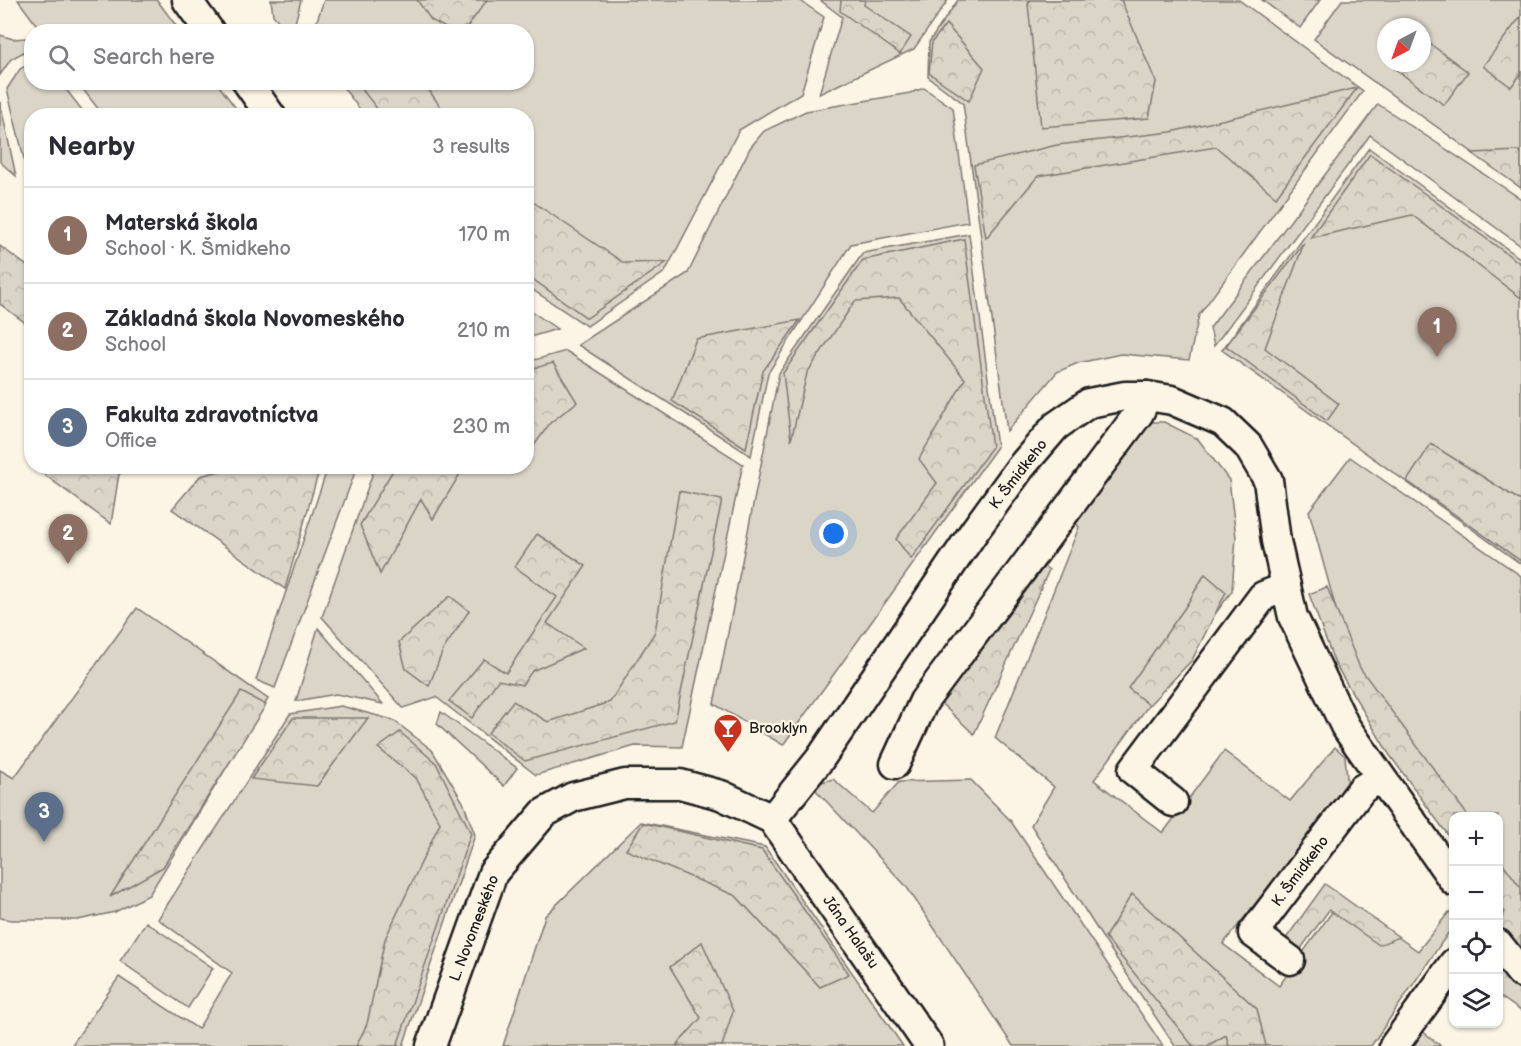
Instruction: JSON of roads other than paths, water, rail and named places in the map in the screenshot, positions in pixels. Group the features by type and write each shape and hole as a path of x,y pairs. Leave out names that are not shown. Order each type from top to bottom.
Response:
{"street":[{"path":"187,0 204,24"},
{"path":"253,90 265,108"},
{"name":"K. Šmidkeho","path":"772,819 820,759 973,533 1020,468 1056,426 1089,404 1125,396 1147,396 1172,400 1223,423 1248,446 1268,480 1276,541 1293,617 1345,726 1449,874"},
{"path":"895,764 924,701 1139,413 1147,396"},
{"path":"1173,802 1133,770 1263,596 1286,587"},
{"name":"K. Šmidkeho","path":"1290,960 1253,933 1362,789 1380,778"},
{"name":"L. Novomeského","path":"431,1046 493,873 543,813 573,797 625,784 680,784 721,795 772,819"},
{"name":"Jána Halašu","path":"772,819 929,1046"},
{"path":"1503,950 1521,973"},
{"path":"1394,1046 1449,970"}],"place":[{"name":"Materská škola","path":"1437,357"},
{"name":"Základná škola Novomeského","path":"68,564"},
{"name":"Brooklyn","path":"728,754"},
{"name":"Fakulta zdravotníctva","path":"44,842"}]}
